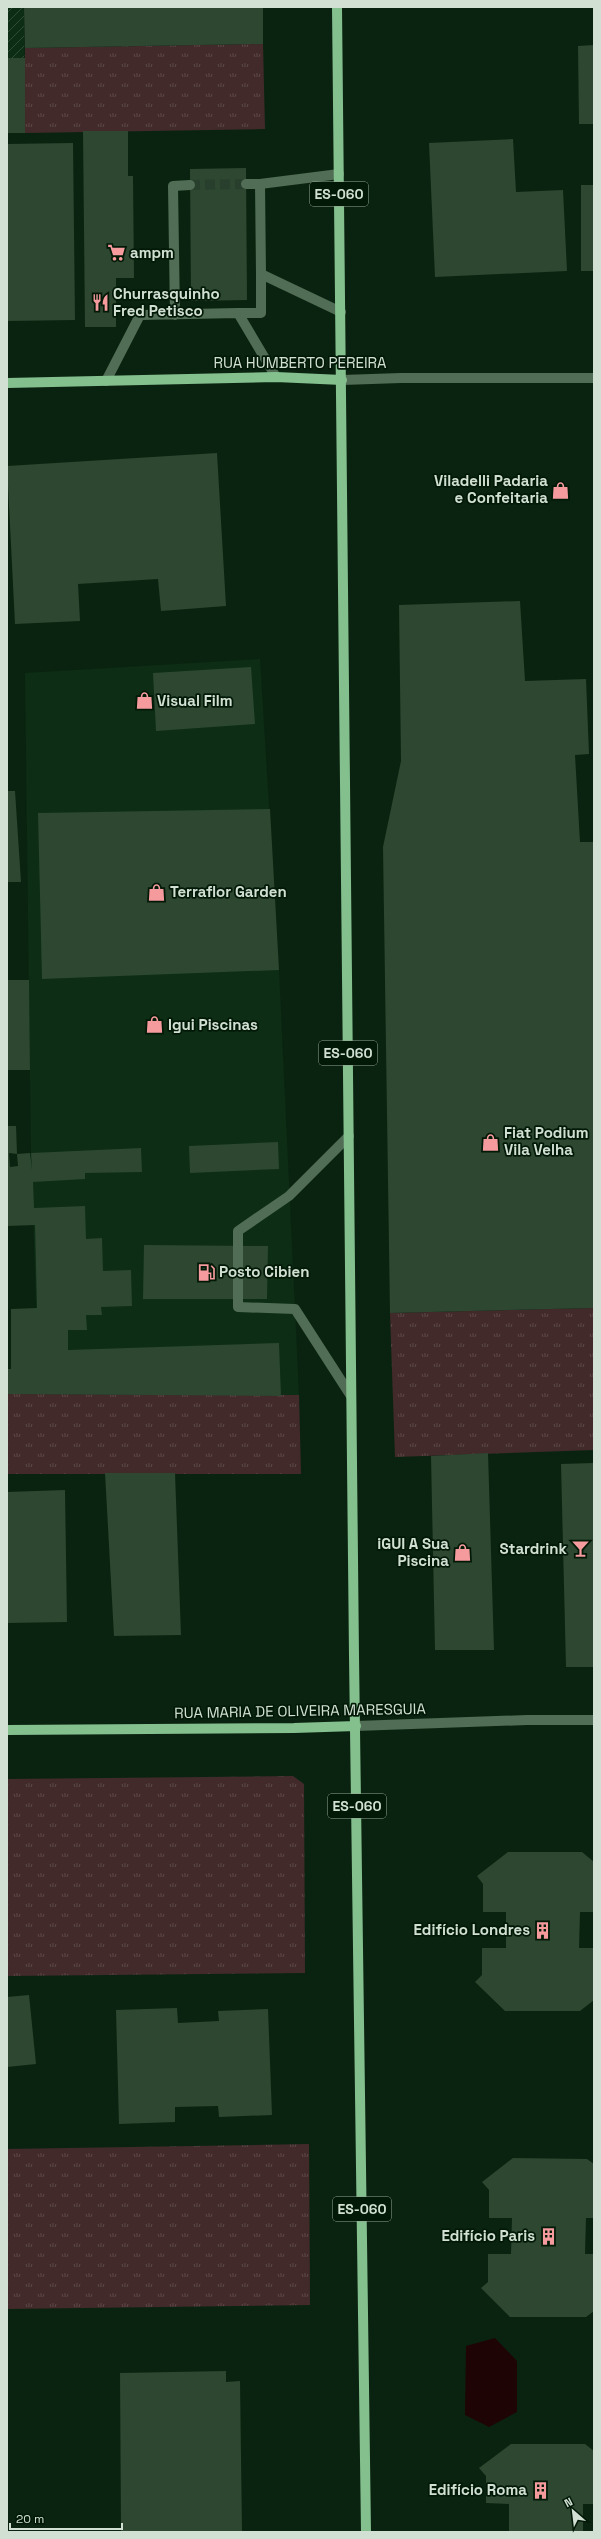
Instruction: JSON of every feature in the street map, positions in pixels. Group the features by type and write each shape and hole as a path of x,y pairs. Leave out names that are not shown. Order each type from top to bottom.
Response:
{"main road":[{"name":"ES-060","path":"337,7 342,380 351,1396 366,2532"},
{"name":"RUA HUMBERTO PEREIRA","path":"7,383 276,377 342,380"},
{"name":"RUA MARIA DE OLIVEIRA MARESGUIA","path":"7,1730 294,1728 356,1726"}],"street":[{"path":"246,184 260,184 339,174"},
{"path":"106,381 140,315 261,313 260,184"},
{"path":"175,315 173,186 190,185"},
{"path":"261,274 341,312"},
{"path":"238,313 276,377"},
{"name":"RUA HUMBERTO PEREIRA","path":"342,380 401,378 594,378"},
{"path":"349,1136 289,1196 238,1231 238,1307 295,1308 351,1396"},
{"name":"RUA MARIA DE OLIVEIRA MARESGUIA","path":"356,1726 527,1720 594,1720"}],"shaded area":[{"path":"7,7 24,7 25,133 7,133"},
{"path":"260,659 279,970 299,1395 39,1394 31,1153 25,673"},
{"path":"495,2338 517,2361 517,2412 489,2427 465,2415 466,2346"}],"green space":[{"path":"263,44 265,129 25,133 25,48"},
{"path":"594,1308 594,1450 395,1457 390,1313"},
{"path":"7,1394 299,1395 301,1474 7,1474"},
{"path":"293,1776 304,1784 305,1973 7,1976 7,1779"},
{"path":"309,2144 310,2305 7,2309 7,2149"}],"building":[{"path":"24,7 263,7 263,44 25,48"},
{"path":"594,45 594,124 579,124 578,46"},
{"path":"7,58 25,58 25,133 7,133"},
{"path":"83,131 128,131 128,176 133,176 134,278 116,278 116,327 85,327"},
{"path":"513,139 516,192 563,190 567,271 435,277 429,143"},
{"path":"73,143 75,320 7,321 7,144"},
{"path":"246,168 247,300 191,301 190,169"},
{"path":"581,185 594,185 594,271 581,271"},
{"path":"217,453 226,606 161,611 158,579 78,584 80,621 15,624 7,466"},
{"name":"Fiat Podium Vila Velha","path":"520,601 525,681 586,679 589,754 575,755 580,842 594,842 594,1308 390,1313 383,847 401,761 399,605"},
{"path":"251,667 255,724 156,731 153,673"},
{"path":"7,791 15,791 21,882 7,882"},
{"name":"Terraflor Garden","path":"270,809 279,970 42,979 38,813"},
{"path":"7,980 29,980 30,1070 7,1070"},
{"path":"7,1126 16,1126 17,1154 30,1153 32,1170 31,1153 141,1148 142,1172 85,1173 85,1179 33,1182 34,1208 85,1206 86,1239 102,1238 103,1271 131,1270 132,1306 101,1307 102,1315 86,1315 87,1330 68,1330 68,1350 279,1343 281,1396 7,1394 7,1369 11,1369 11,1309 37,1308 35,1225 7,1226","holes":["9,1153 17,1154 18,1166 10,1167"]},
{"path":"278,1142 279,1169 190,1173 189,1146"},
{"name":"Posto Cibien","path":"144,1245 268,1246 267,1299 143,1299"},
{"name":"iGUI A Sua Piscina","path":"488,1453 494,1650 435,1650 431,1456"},
{"path":"594,1463 594,1667 566,1667 561,1464"},
{"path":"105,1473 175,1473 181,1635 114,1636"},
{"path":"65,1490 67,1622 7,1623 7,1492"},
{"name":"Edifício Londres","path":"508,1852 582,1852 594,1862 594,1912 580,1912 579,1948 594,1948 594,2000 580,2011 505,2011 475,1982 482,1975 482,1948 506,1948 506,1912 483,1912 483,1884 477,1876"},
{"path":"29,1995 36,2064 7,2067 7,1997"},
{"path":"177,2008 178,2023 219,2021 218,2011 268,2009 272,2115 219,2117 218,2106 175,2107 175,2122 119,2124 116,2010"},
{"name":"Edifício Paris","path":"513,2158 587,2159 594,2164 594,2218 586,2218 585,2254 594,2254 594,2311 586,2317 510,2317 481,2288 488,2282 488,2254 511,2254 512,2218 489,2218 489,2190 482,2182"},
{"path":"226,2371 226,2382 240,2381 242,2532 121,2532 120,2373"},
{"name":"Edifício Roma","path":"511,2444 585,2444 594,2451 594,2504 583,2504 583,2532 509,2532 509,2504 486,2503 486,2476 479,2468"}],"tunnel":[{"path":"190,185 246,184"}],"place":[{"name":"ampm","path":"117,253"},
{"name":"Churrasquinho Fred Petisco","path":"100,303"},
{"name":"Viladelli Padaria e Confeitaria","path":"561,490"},
{"name":"Visual Film","path":"144,701"},
{"name":"Terraflor Garden","path":"157,892"},
{"name":"Igui Piscinas","path":"155,1025"},
{"name":"Fiat Podium Vila Velha","path":"491,1142"},
{"name":"Posto Cibien","path":"206,1272"},
{"name":"Stardrink","path":"580,1549"},
{"name":"iGUI A Sua Piscina","path":"462,1553"},
{"name":"Edifício Londres","path":"543,1930"},
{"name":"Edifício Paris","path":"548,2236"},
{"name":"Edifício Roma","path":"540,2490"}]}
